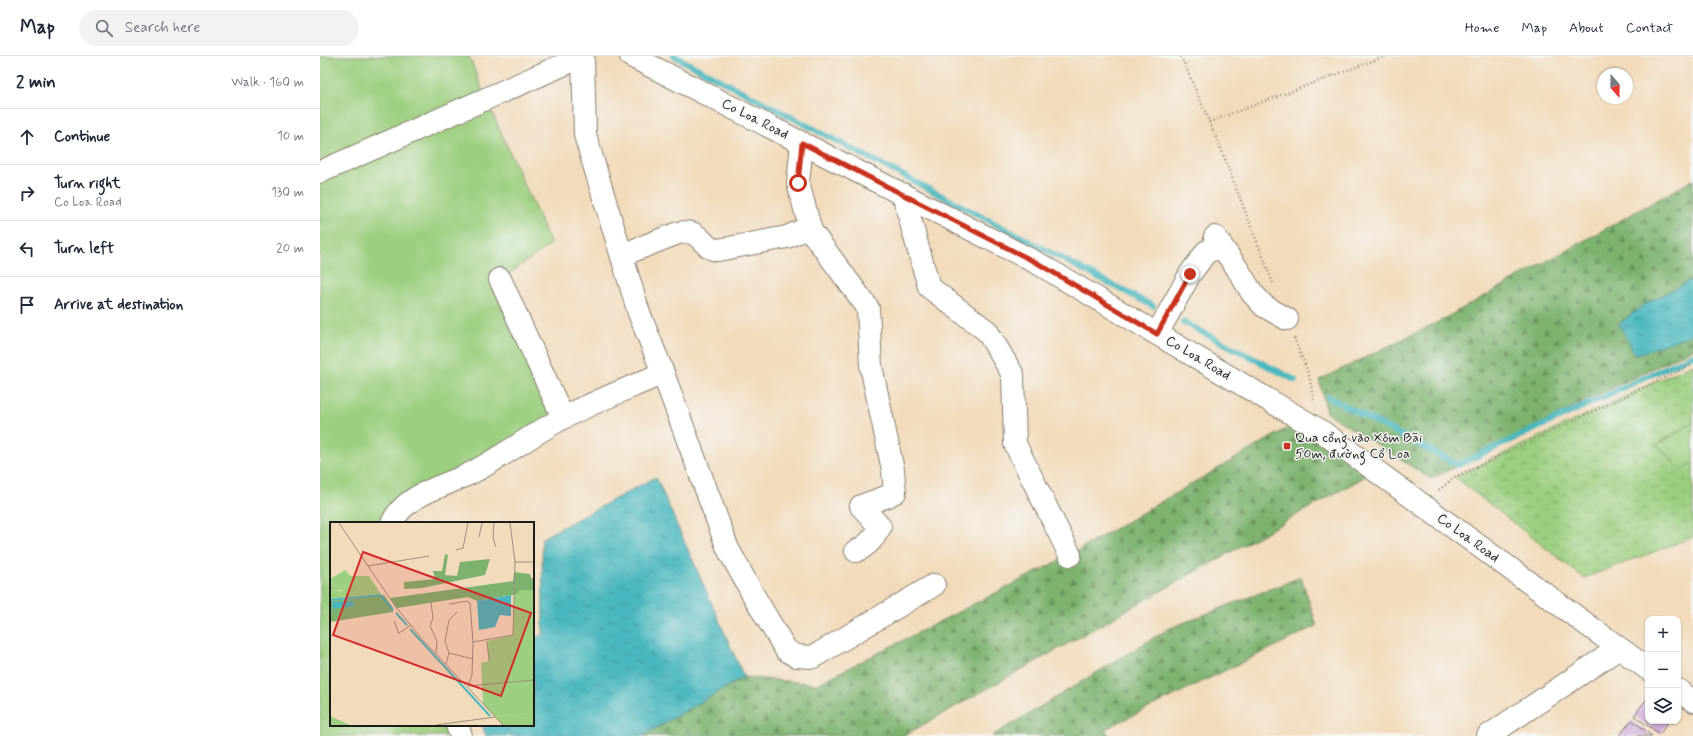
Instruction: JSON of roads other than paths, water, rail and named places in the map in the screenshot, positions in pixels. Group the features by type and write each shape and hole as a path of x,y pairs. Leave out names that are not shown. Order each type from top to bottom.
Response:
{"street":[{"path":"320,172 583,56 585,135 639,313 663,373 728,549 786,650 796,656 813,657 934,585"},
{"name":"Co Loa Road","path":"631,56 1039,264 1321,431 1645,667"},
{"path":"802,143 798,183 811,232 868,308 871,366 893,470 895,492 861,506 880,527 873,540 856,551"},
{"path":"903,194 929,287 987,331 1013,375 1015,444 1070,555"},
{"path":"622,255 678,233 688,232 696,235 706,245 718,250 787,237 805,229 811,232"},
{"path":"1157,334 1190,274 1207,251 1218,242 1237,268 1252,293 1264,306 1287,319"},
{"path":"500,280 563,418"},
{"path":"392,522 395,516 405,506 418,497 474,472 563,418 663,373"},
{"path":"1488,736 1619,648"},
{"path":"1681,692 1693,701"},
{"path":"457,726 462,736"}],"water":[{"path":"1693,279 1693,334 1635,355 1619,324 1645,304"},
{"path":"656,477 744,677 642,736 486,736 482,726 534,726 534,638 543,635 542,538"}],"waterway":[{"path":"674,56 1153,306"},
{"path":"1183,322 1295,380"},
{"path":"1328,397 1458,465 1693,355"}],"place":[{"name":"Qua cổng vào Xóm Bãi 50m, đường Cổ Loa","path":"1287,446"}]}
